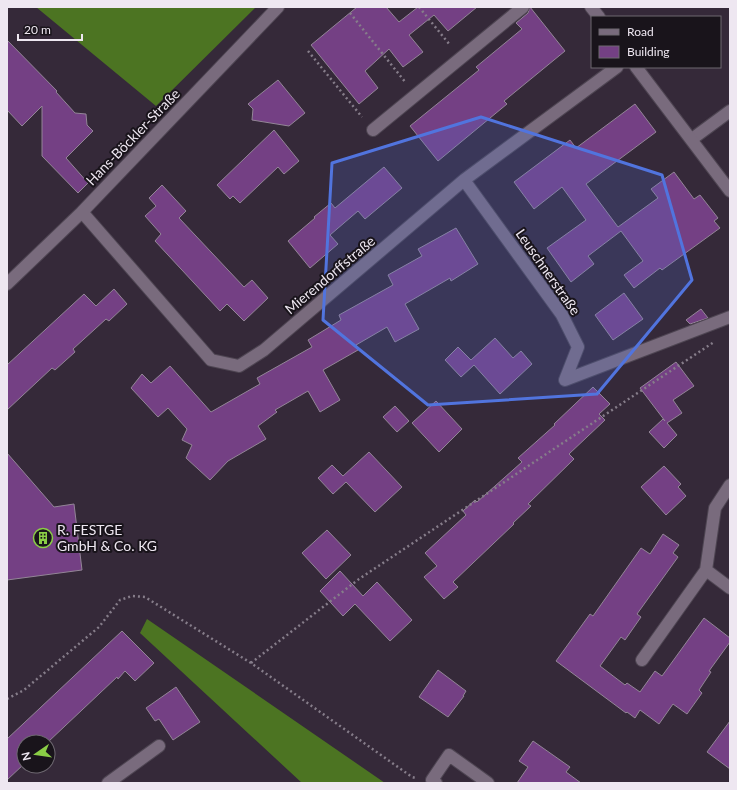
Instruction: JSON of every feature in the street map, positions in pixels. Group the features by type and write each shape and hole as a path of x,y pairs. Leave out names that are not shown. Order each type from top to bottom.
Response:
{"street":[{"name":"Hans-Böckler-Straße","path":"7,284 82,212 278,7"},
{"path":"373,130 523,7"},
{"path":"591,7 598,16"},
{"name":"Mierendorffstraße","path":"82,212 211,360 239,366 264,350 464,180 615,68"},
{"path":"637,68 730,190"},
{"path":"692,139 730,110"},
{"name":"Leuschnerstraße","path":"464,180 565,321 578,347 565,380 730,317"},
{"path":"642,660 706,570 715,508 730,485"},
{"path":"706,570 730,588"},
{"path":"108,783 159,746"},
{"path":"434,781 450,755 488,783"}],"path":[{"path":"419,7 461,58"},
{"path":"350,13 416,95"},
{"path":"308,51 373,130"},
{"path":"251,663 359,579 717,341"},
{"path":"7,699 24,690 99,627 120,600 132,596 145,597 251,663 412,777 434,781"}],"highlighted area":[{"path":"481,117 662,175 692,280 597,394 428,405 323,320 332,163"}],"green space":[{"path":"36,7 256,7 156,106"},
{"path":"147,619 385,783 302,783 140,633"}],"building":[{"path":"357,7 386,7 399,22 418,7 477,7 448,31 434,15 409,35 423,52 403,67 389,49 365,71 378,88 359,104 311,45"},
{"path":"530,7 565,51 504,101 507,104 438,161 410,126 479,70 476,67 522,29 516,23 528,13"},
{"path":"7,40 57,91 56,92 75,113 86,114 87,125 93,131 66,158 88,183 78,193 42,156 42,106 22,126 7,110"},
{"path":"278,80 305,113 289,126 252,120 253,109 248,104"},
{"path":"635,104 656,132 586,184 618,227 658,198 651,189 674,172 694,199 700,195 718,218 714,221 720,228 662,270 660,268 634,288 624,275 643,261 621,231 588,256 594,264 571,282 547,248 586,220 562,187 534,209 514,182 570,140 576,148"},
{"path":"274,130 299,161 284,174 278,167 240,203 233,196 230,199 217,185"},
{"path":"384,167 402,188 365,219 358,211 330,235 338,244 310,268 288,241 331,203 335,208"},
{"path":"162,185 186,211 179,218 244,287 252,280 268,298 244,321 227,304 220,311 155,241 161,234 145,216 156,206 149,198"},
{"path":"456,228 478,264 451,281 450,278 405,304 419,329 395,342 387,327 356,345 358,350 323,370 340,400 320,412 308,391 275,410 277,412 258,426 266,439 228,461 210,480 186,458 192,445 182,440 187,429 168,408 158,417 131,388 142,374 151,383 170,366 211,412 260,384 257,378 312,347 308,340 341,320 339,315 393,285 388,275 422,256 418,249"},
{"path":"114,289 127,304 109,321 106,319 73,349 75,352 55,370 52,368 7,410 7,365 84,294 96,306"},
{"path":"624,293 643,319 613,340 595,315"},
{"path":"701,309 708,318 690,324 686,320"},
{"path":"495,338 513,358 521,351 532,364 500,394 474,365 461,377 445,360 458,347 471,360"},
{"path":"676,362 694,386 673,400 682,413 667,423 677,435 664,448 649,432 663,419 665,421 640,388"},
{"path":"593,387 610,404 599,414 605,420 569,454 574,459 528,504 531,506 453,582 458,587 444,599 424,577 437,566 425,553 466,515 463,511 475,500 477,502 522,462 518,458 555,425 554,424"},
{"path":"436,401 462,429 439,452 412,423"},
{"path":"395,406 409,421 397,432 383,417"},
{"path":"369,452 402,487 375,512 346,482 333,494 318,478 332,465 343,476"},
{"name":"R. FESTGE GmbH & Co. KG","path":"7,453 54,507 74,504 82,570 7,580"},
{"path":"664,466 681,484 678,487 686,496 666,515 641,487"},
{"path":"327,530 351,555 326,579 302,553"},
{"path":"663,534 679,545 673,553 678,557 637,614 641,617 625,640 621,637 600,666 625,685 627,683 640,692 655,671 662,676 704,618 730,638 730,642 709,671 711,672 699,690 702,693 687,714 673,704 659,724 640,710 635,718 627,712 626,713 556,661 590,614 593,616 641,548 650,554"},
{"path":"340,571 363,596 377,582 412,620 390,641 355,604 343,616 320,591"},
{"path":"122,631 154,663 135,681 125,671 56,734 16,734 16,772 7,780 7,739"},
{"path":"438,670 466,691 464,696 448,717 419,697"},
{"path":"176,687 200,722 173,740 159,719 155,721 146,708"},
{"path":"730,721 730,769 707,752"},
{"path":"533,741 570,767 566,772 581,783 517,783 528,767 519,761"}],"place":[{"name":"R. FESTGE GmbH & Co. KG","path":"43,538"}]}
